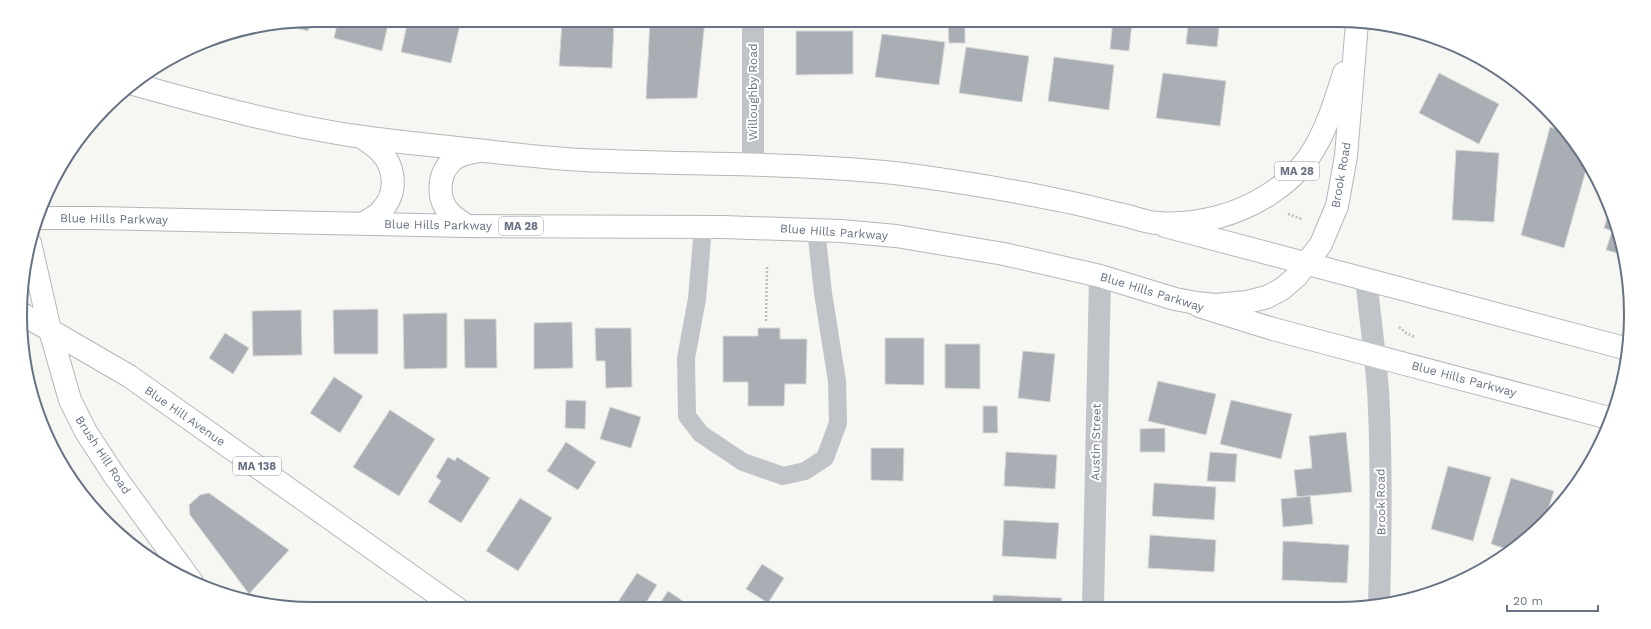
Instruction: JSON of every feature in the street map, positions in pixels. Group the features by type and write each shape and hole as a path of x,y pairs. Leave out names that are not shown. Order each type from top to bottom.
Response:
{"main road":[{"name":"Brook Road","path":"1156,223 1181,224 1200,222 1236,211 1262,199 1295,174 1308,159 1326,124 1344,73 1356,28"},
{"name":"Brook Road","path":"1175,299 1216,305 1236,304 1261,299 1282,289 1296,277 1321,244 1337,206 1346,156 1357,28"},
{"name":"MA 28","path":"139,86 190,100 281,122 362,137 581,160 753,164 846,169 958,182 1060,200 1156,223"},
{"path":"362,137 380,151 391,168 394,183 391,197 381,211 364,224"},
{"path":"467,226 451,215 442,199 441,178 445,169 453,160 463,154 482,150"},
{"name":"Blue Hills Parkway","path":"44,218 467,226 816,229 896,236 1004,254 1100,276 1273,329 1605,417"},
{"path":"1156,223 1622,347"},
{"name":"Brush Hill Road","path":"33,257 50,330 70,400 86,432 114,475 183,570"},
{"name":"Blue Hill Avenue","path":"27,317 129,376 448,602"}],"street":[{"name":"Willoughby Road","path":"753,27 753,164"},
{"name":"Austin Street","path":"1093,602 1100,276"},
{"name":"Brook Road","path":"1366,279 1378,388 1381,460 1382,534 1379,599"}],"lane":[{"path":"704,227 697,299 686,358 687,416 701,434 743,462 783,476 805,471 825,458 838,423 837,381 823,293 816,229"}],"path":[{"path":"1284,212 1303,219"},
{"path":"766,321 767,267"}],"building":[{"path":"309,27 308,31 296,28"},
{"path":"336,27 387,27 382,51 334,38"},
{"path":"406,27 459,27 451,63 401,52"},
{"path":"562,27 614,27 612,68 559,66"},
{"path":"650,27 704,27 697,98 646,99"},
{"path":"948,27 965,27 965,43 949,43"},
{"path":"1112,27 1131,27 1129,51 1110,49"},
{"path":"1188,27 1219,28 1217,47 1186,44"},
{"path":"796,31 853,31 853,74 796,75"},
{"path":"882,34 945,42 939,85 875,77"},
{"path":"966,47 1029,56 1022,102 959,93"},
{"path":"1054,57 1114,65 1109,110 1048,101"},
{"path":"1163,73 1226,81 1220,126 1156,118"},
{"path":"1439,73 1499,104 1479,144 1419,113"},
{"path":"1550,127 1556,129 1565,139 1585,172 1564,248 1521,235"},
{"path":"1456,150 1499,153 1494,222 1452,220"},
{"path":"1607,217 1611,231 1604,228"},
{"path":"1612,232 1617,253 1606,250"},
{"path":"378,309 378,354 334,354 333,310"},
{"path":"301,310 302,355 253,356 252,311"},
{"path":"447,313 447,368 404,369 403,314"},
{"path":"464,319 496,319 497,368 465,368"},
{"path":"572,322 573,368 534,369 534,323"},
{"path":"595,328 631,328 632,387 606,388 605,361 596,361"},
{"path":"758,328 780,328 780,339 807,339 806,384 785,384 784,406 748,406 748,382 723,382 723,336 758,336"},
{"path":"225,333 249,348 233,374 209,358"},
{"path":"885,338 924,338 924,385 885,384"},
{"path":"945,344 980,344 980,389 945,388"},
{"path":"1023,351 1055,354 1050,402 1018,398"},
{"path":"334,377 363,396 340,433 310,413"},
{"path":"1158,381 1216,394 1206,435 1148,421"},
{"path":"566,400 586,401 585,429 565,428"},
{"path":"1231,400 1292,414 1281,459 1220,444"},
{"path":"983,406 997,406 998,433 983,433"},
{"path":"610,407 641,417 631,448 600,439"},
{"path":"390,410 435,439 399,496 353,467"},
{"path":"1165,428 1165,452 1140,452 1140,429"},
{"path":"1346,432 1352,492 1297,497 1294,470 1312,468 1309,436"},
{"path":"566,442 596,462 578,490 547,471"},
{"path":"871,448 904,448 903,481 871,480"},
{"path":"1006,452 1057,455 1055,489 1004,486"},
{"path":"1210,452 1237,454 1235,482 1207,481"},
{"path":"448,457 455,461 457,457 490,478 461,523 428,502 441,481 436,477"},
{"path":"1448,466 1491,477 1473,541 1431,529"},
{"path":"1511,478 1554,491 1548,509 1512,543 1504,548 1491,544"},
{"path":"1154,483 1216,487 1214,520 1152,516"},
{"path":"209,493 289,550 249,594 190,515 189,505 200,495"},
{"path":"1310,496 1313,524 1283,527 1281,499"},
{"path":"520,498 552,518 518,571 486,551"},
{"path":"1004,520 1059,523 1056,559 1002,556"},
{"path":"1150,535 1216,540 1214,572 1148,568"},
{"path":"1283,541 1349,545 1347,583 1282,580"},
{"path":"762,564 784,578 769,602 746,589"},
{"path":"637,573 657,585 647,601 648,602 618,602"},
{"path":"668,591 684,602 661,602"},
{"path":"993,595 1062,598 1062,602 993,602"}]}
